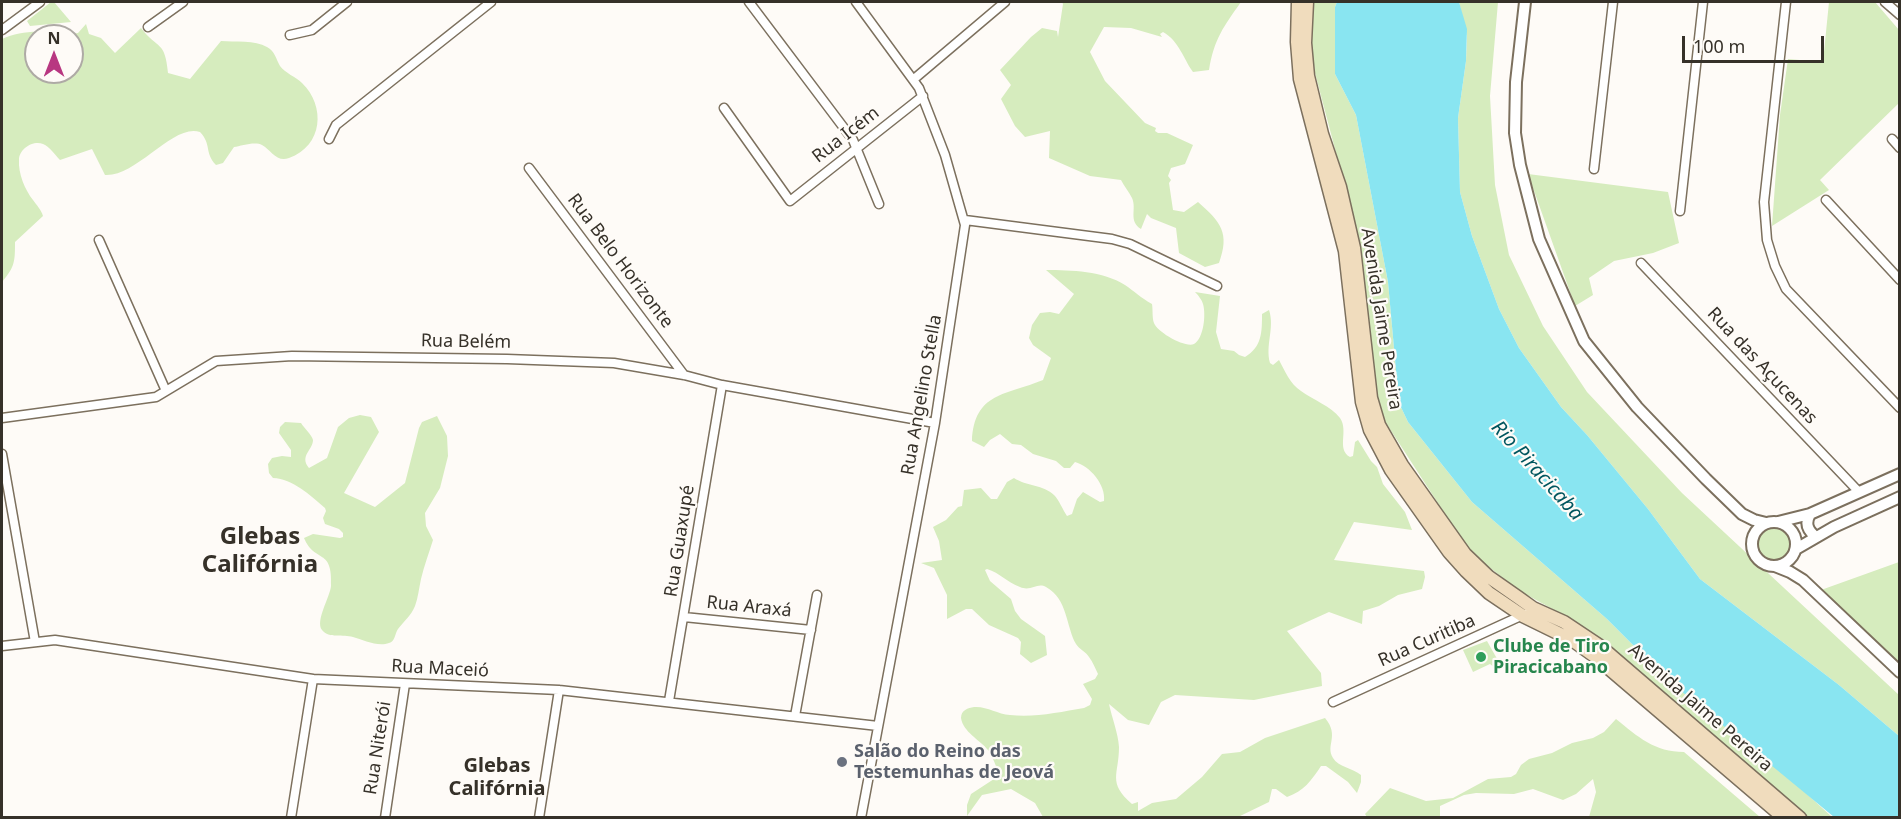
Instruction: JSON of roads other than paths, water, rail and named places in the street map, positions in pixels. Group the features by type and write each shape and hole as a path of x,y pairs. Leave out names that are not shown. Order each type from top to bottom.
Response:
{"main road":[{"name":"Avenida Jaime Pereira","path":"1298,2 1297,42 1300,79 1344,251 1362,402 1370,430 1391,470 1449,552 1489,593 1523,616 1572,640 1593,655 1784,818"},
{"name":"Avenida Jaime Pereira","path":"1307,2 1305,43 1308,76 1322,134 1340,187 1354,248 1371,398 1379,425 1402,465 1465,555 1489,578 1533,608 1564,622 1600,646 1800,818"}],"street":[{"path":"2,30 40,2"},
{"path":"148,27 183,2"},
{"path":"290,35 312,30 347,2"},
{"path":"329,139 336,125 491,2"},
{"path":"749,2 853,140 879,204"},
{"name":"Rua Angelino Stella","path":"856,2 914,79 945,155 965,220 965,236 935,423 861,818"},
{"path":"914,79 1005,2"},
{"path":"1525,2 1516,82 1515,134 1520,165 1539,239 1584,341 1637,407 1742,514 1754,520 1790,528 1796,542 1795,550 1803,580"},
{"path":"1594,169 1613,2"},
{"path":"1680,211 1703,2"},
{"path":"1786,2 1764,202 1767,240 1775,266 1786,289 1899,408"},
{"path":"1885,2 1895,8"},
{"name":"Rua Icém","path":"724,108 790,201 922,96"},
{"path":"1892,139 1899,147"},
{"name":"Rua Belo Horizonte","path":"529,168 684,375"},
{"path":"1826,200 1899,280"},
{"path":"965,220 1112,239 1130,244 1217,286"},
{"path":"99,240 166,391"},
{"name":"Rua das Açucenas","path":"1641,263 1859,492"},
{"name":"Rua Belém","path":"2,418 156,397 216,361 292,356 614,363 935,423"},
{"name":"Rua Guaxupé","path":"669,701 722,385"},
{"path":"2,454 35,642"},
{"path":"1752,541 1757,530 1772,523 1810,514 1899,474"},
{"path":"1774,566 1788,561 1795,550 1816,537 1899,497"},
{"path":"1742,514 1752,541 1752,548 1760,561 1790,572 1803,580 1899,672"},
{"path":"1810,514 1807,520 1808,527 1816,537"},
{"path":"795,716 817,595"},
{"name":"Rua Curitiba","path":"1333,702 1523,616 1533,608"},
{"name":"Rua Araxá","path":"684,617 811,630"},
{"name":"Rua Maceió","path":"2,646 55,640 313,679 560,690 878,726"},
{"path":"291,818 313,679"},
{"name":"Rua Niterói","path":"385,818 405,684"},
{"path":"540,818 560,690"}],"water":[{"name":"Rio Piracicaba","path":"1337,2 1459,2 1467,29 1466,61 1458,118 1460,192 1472,236 1499,309 1519,348 1561,407 1648,509 1700,579 1839,685 1899,736 1899,817 1834,817 1669,681 1607,619 1472,502 1408,422 1399,403 1388,282 1356,115 1335,74 1335,7"}],"place":[{"name":"Clube de Tiro Piracicabano","path":"1481,657"},
{"name":"Salão do Reino das Testemunhas de Jeová","path":"842,762"}],"district":[{"name":"Glebas Califórnia","path":"260,551"},
{"name":"Glebas Califórnia","path":"497,778"}]}
